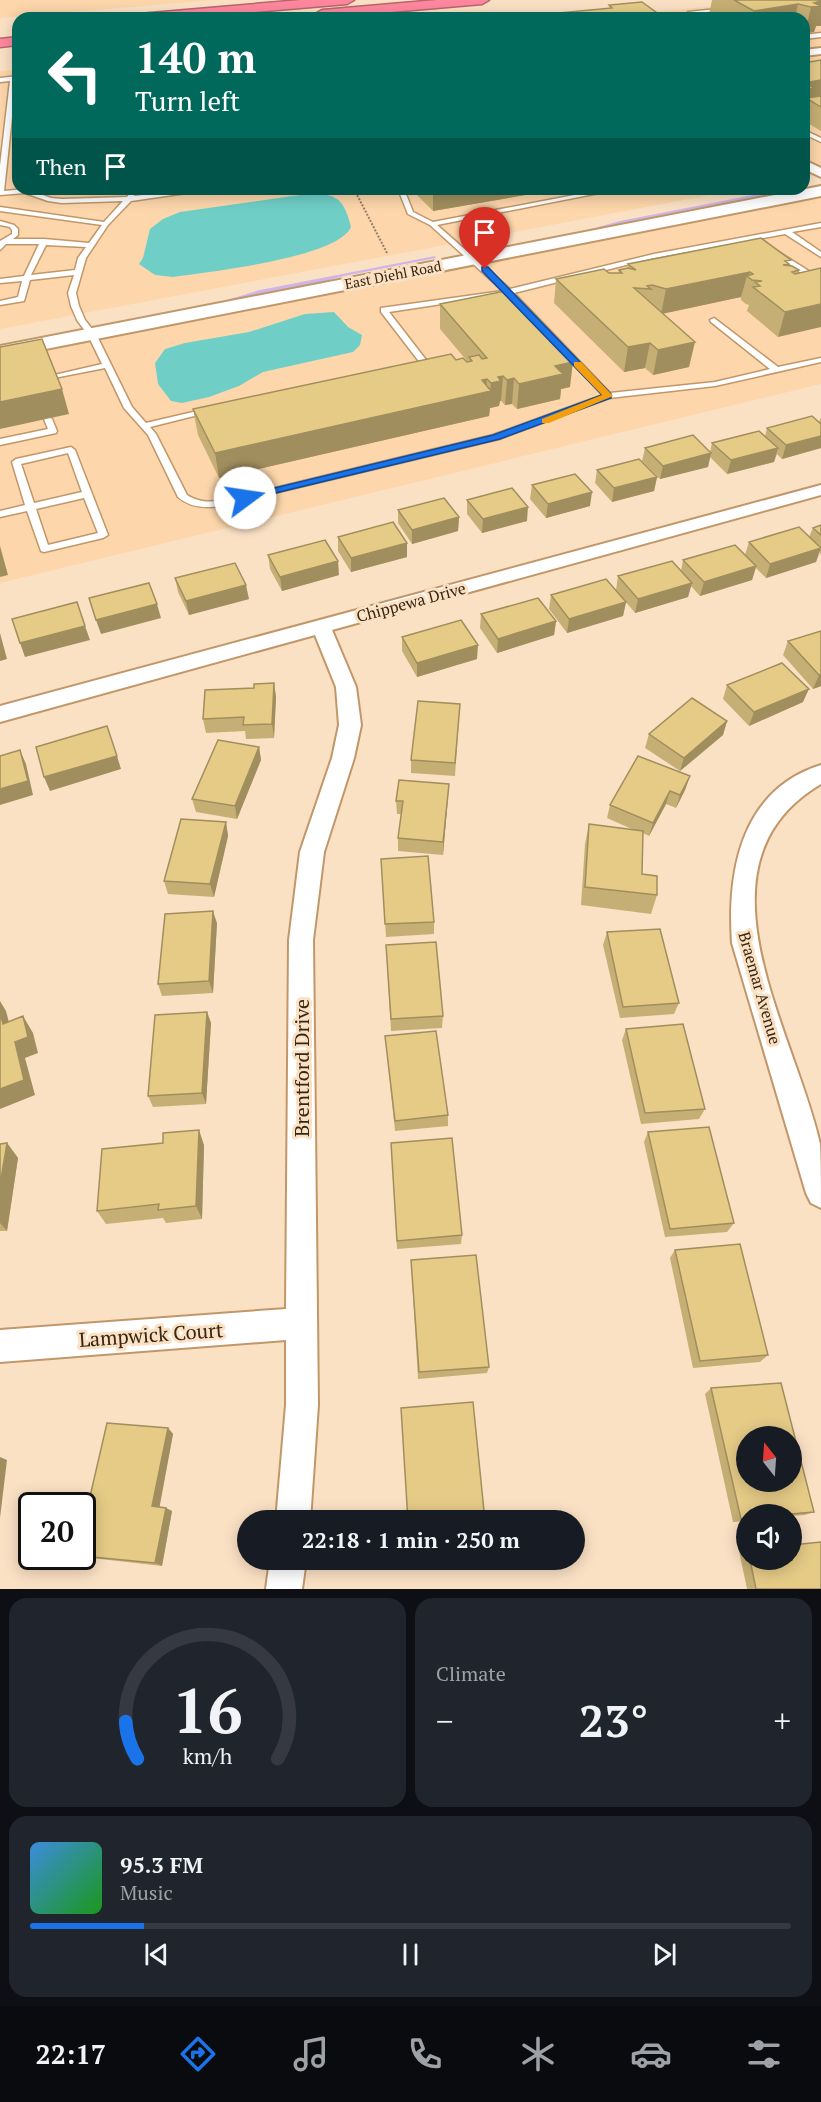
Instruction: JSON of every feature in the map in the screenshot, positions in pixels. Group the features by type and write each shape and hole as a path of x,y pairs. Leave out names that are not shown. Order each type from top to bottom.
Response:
{"highway":[{"path":"209,12 347,0"},
{"path":"346,12 482,0"}],"street":[{"name":"East Diehl Road","path":"468,253 737,195"},
{"name":"East Diehl Road","path":"0,336 86,327 468,253 798,195"},
{"name":"East Diehl Road","path":"0,352 86,327"},
{"name":"Chippewa Drive","path":"0,714 821,490"},
{"name":"Brentford Drive","path":"293,1510 302,1405 301,940 305,893 314,841 350,735 350,711 345,681 321,627"},
{"name":"Braemar Avenue","path":"821,772 784,796 766,818 750,846 743,873 740,903 745,943 821,1193"},
{"name":"Lampwick Court","path":"0,1346 303,1323"},
{"path":"284,1589 287,1570"}],"lane":[{"path":"690,12 734,8"},
{"path":"0,193 12,107"},
{"path":"37,195 62,201 129,199 162,195"},
{"path":"132,195 90,245 72,293 86,327 108,365 128,408 152,434 183,497 192,504 204,506 245,498 496,437 608,396 715,384 821,360"},
{"path":"403,195 410,213 432,224 468,253 509,292 608,396"},
{"path":"432,224 584,195"},
{"path":"0,209 106,224"},
{"path":"0,223 12,226 16,230 15,235 1,244"},
{"path":"403,370 426,365 384,310 509,292 588,270 821,225"},
{"path":"785,231 821,255"},
{"path":"754,237 763,243"},
{"path":"1,244 44,242 90,245"},
{"path":"0,303 21,299 27,277 44,242"},
{"path":"773,250 811,276 821,273"},
{"path":"0,281 78,272"},
{"path":"714,320 777,371"},
{"path":"54,376 108,365"},
{"path":"144,426 221,409"},
{"path":"0,442 53,431 48,419"},
{"path":"71,450 88,494 104,535 44,549 16,462 71,450"},
{"path":"0,514 88,494"}],"path":[{"path":"357,195 387,253"}],"shaded area":[{"path":"0,0 214,0 71,12 12,12 12,17 0,18"},
{"path":"782,0 821,0 821,174 810,176 810,12 650,12"},
{"path":"12,70 12,195 710,195 0,329 0,71"},
{"path":"752,195 767,195 705,210 504,247 580,232 620,221"},
{"path":"821,195 821,384 0,583 0,357"},
{"path":"435,256 436,258 344,276 297,289 123,323 123,321 220,302 260,290"}],"water":[{"path":"300,195 328,195 340,201 351,227 341,238 322,247 270,262 173,277 155,275 139,264 143,258 150,229 163,219 180,212"},
{"path":"334,312 348,327 362,335 360,345 353,352 263,372 239,386 209,397 182,403 171,401 158,384 155,363 165,349 185,343 249,332 305,314"}],"building":[{"path":"734,0 821,0 814,3 821,6 811,7 798,4 754,11"},
{"path":"642,2 656,12 570,12 612,8 609,5"},
{"path":"821,60 821,80 810,82 810,62"},
{"path":"821,96 821,107 810,100 810,97"},
{"path":"761,238 791,260 785,261 789,264 783,265 799,270 792,272 795,274 821,268 821,304 785,312 753,287 760,286 755,282 762,281 752,280 747,276 753,274 750,272 666,289 652,285 647,286 651,289 634,288 695,342 658,350 650,343 628,347 556,279 604,269 609,273 622,273 619,270 628,268 636,270 628,264"},
{"path":"505,291 573,362 555,366 563,374 519,384 514,378 507,380 503,376 498,377 501,381 491,383 487,379 482,380 491,391 215,453 193,409 451,354 456,360 463,358 467,362 472,361 469,357 479,355 482,359 487,358 440,304"},
{"path":"42,339 62,389 0,402 0,347"},
{"path":"812,416 821,424 821,436 786,445 767,428"},
{"path":"759,431 778,448 731,460 712,443"},
{"path":"693,435 711,453 663,466 645,448"},
{"path":"639,459 657,477 614,488 597,470"},
{"path":"575,474 592,492 548,504 532,485"},
{"path":"512,488 528,507 483,519 467,500"},
{"path":"444,498 459,517 412,530 398,510"},
{"path":"393,522 407,543 351,558 338,537"},
{"path":"821,525 821,535 813,528"},
{"path":"799,527 821,548 770,564 749,542"},
{"path":"325,540 338,561 280,577 268,555"},
{"path":"735,545 756,566 704,582 683,560"},
{"path":"672,561 692,583 638,599 618,576"},
{"path":"235,563 246,585 186,601 175,578"},
{"path":"606,579 626,602 569,619 551,595"},
{"path":"149,583 157,604 96,620 89,598"},
{"path":"538,598 556,621 498,639 481,614"},
{"path":"77,602 85,626 20,643 12,619"},
{"path":"461,620 478,645 417,663 402,637"},
{"path":"821,631 821,674 819,675 788,641"},
{"path":"782,663 809,689 754,712 727,685"},
{"path":"274,683 272,724 243,725 244,717 203,719 205,690 254,688 254,684"},
{"path":"692,698 727,721 684,758 649,734"},
{"path":"418,701 460,704 455,763 411,760"},
{"path":"107,726 117,756 44,777 36,747"},
{"path":"218,740 259,747 235,806 192,799"},
{"path":"20,750 28,781 0,789 0,756"},
{"path":"638,756 690,776 680,795 670,791 653,823 610,805"},
{"path":"399,780 449,784 443,842 398,838 403,801 396,801"},
{"path":"181,819 226,822 210,884 164,881"},
{"path":"589,824 643,831 642,874 657,876 657,895 585,887"},
{"path":"428,856 434,922 385,924 381,859"},
{"path":"213,911 209,981 158,984 165,914"},
{"path":"660,929 679,1003 623,1007 607,932"},
{"path":"436,942 443,1016 391,1019 386,945"},
{"path":"207,1012 202,1093 148,1096 155,1015"},
{"path":"0,1013 3,1024 23,1016 28,1037 15,1042 24,1080 0,1089"},
{"path":"683,1024 705,1109 645,1113 626,1029"},
{"path":"436,1031 448,1115 395,1121 385,1036"},
{"path":"709,1127 734,1223 670,1229 648,1132"},
{"path":"199,1130 196,1206 158,1210 159,1204 97,1211 102,1149 163,1143 163,1133"},
{"path":"452,1138 462,1235 397,1241 391,1143"},
{"path":"7,1143 0,1185 0,1144"},
{"path":"740,1244 768,1355 700,1361 675,1250"},
{"path":"476,1255 489,1367 419,1372 411,1260"},
{"path":"781,1383 792,1426 736,1426 736,1492 802,1492 802,1465 814,1512 802,1513 802,1504 738,1504 711,1388"},
{"path":"473,1402 484,1510 407,1510 401,1408"},
{"path":"107,1423 168,1428 152,1506 166,1508 155,1563 96,1557 96,1492 91,1492"},
{"path":"821,1542 821,1589 756,1589 752,1570 802,1570 802,1544"}],"slow traffic":[{"path":"546,421 608,396 577,364"}],"route":[{"path":"245,498 496,437 550,420 608,396 485,269"}]}
